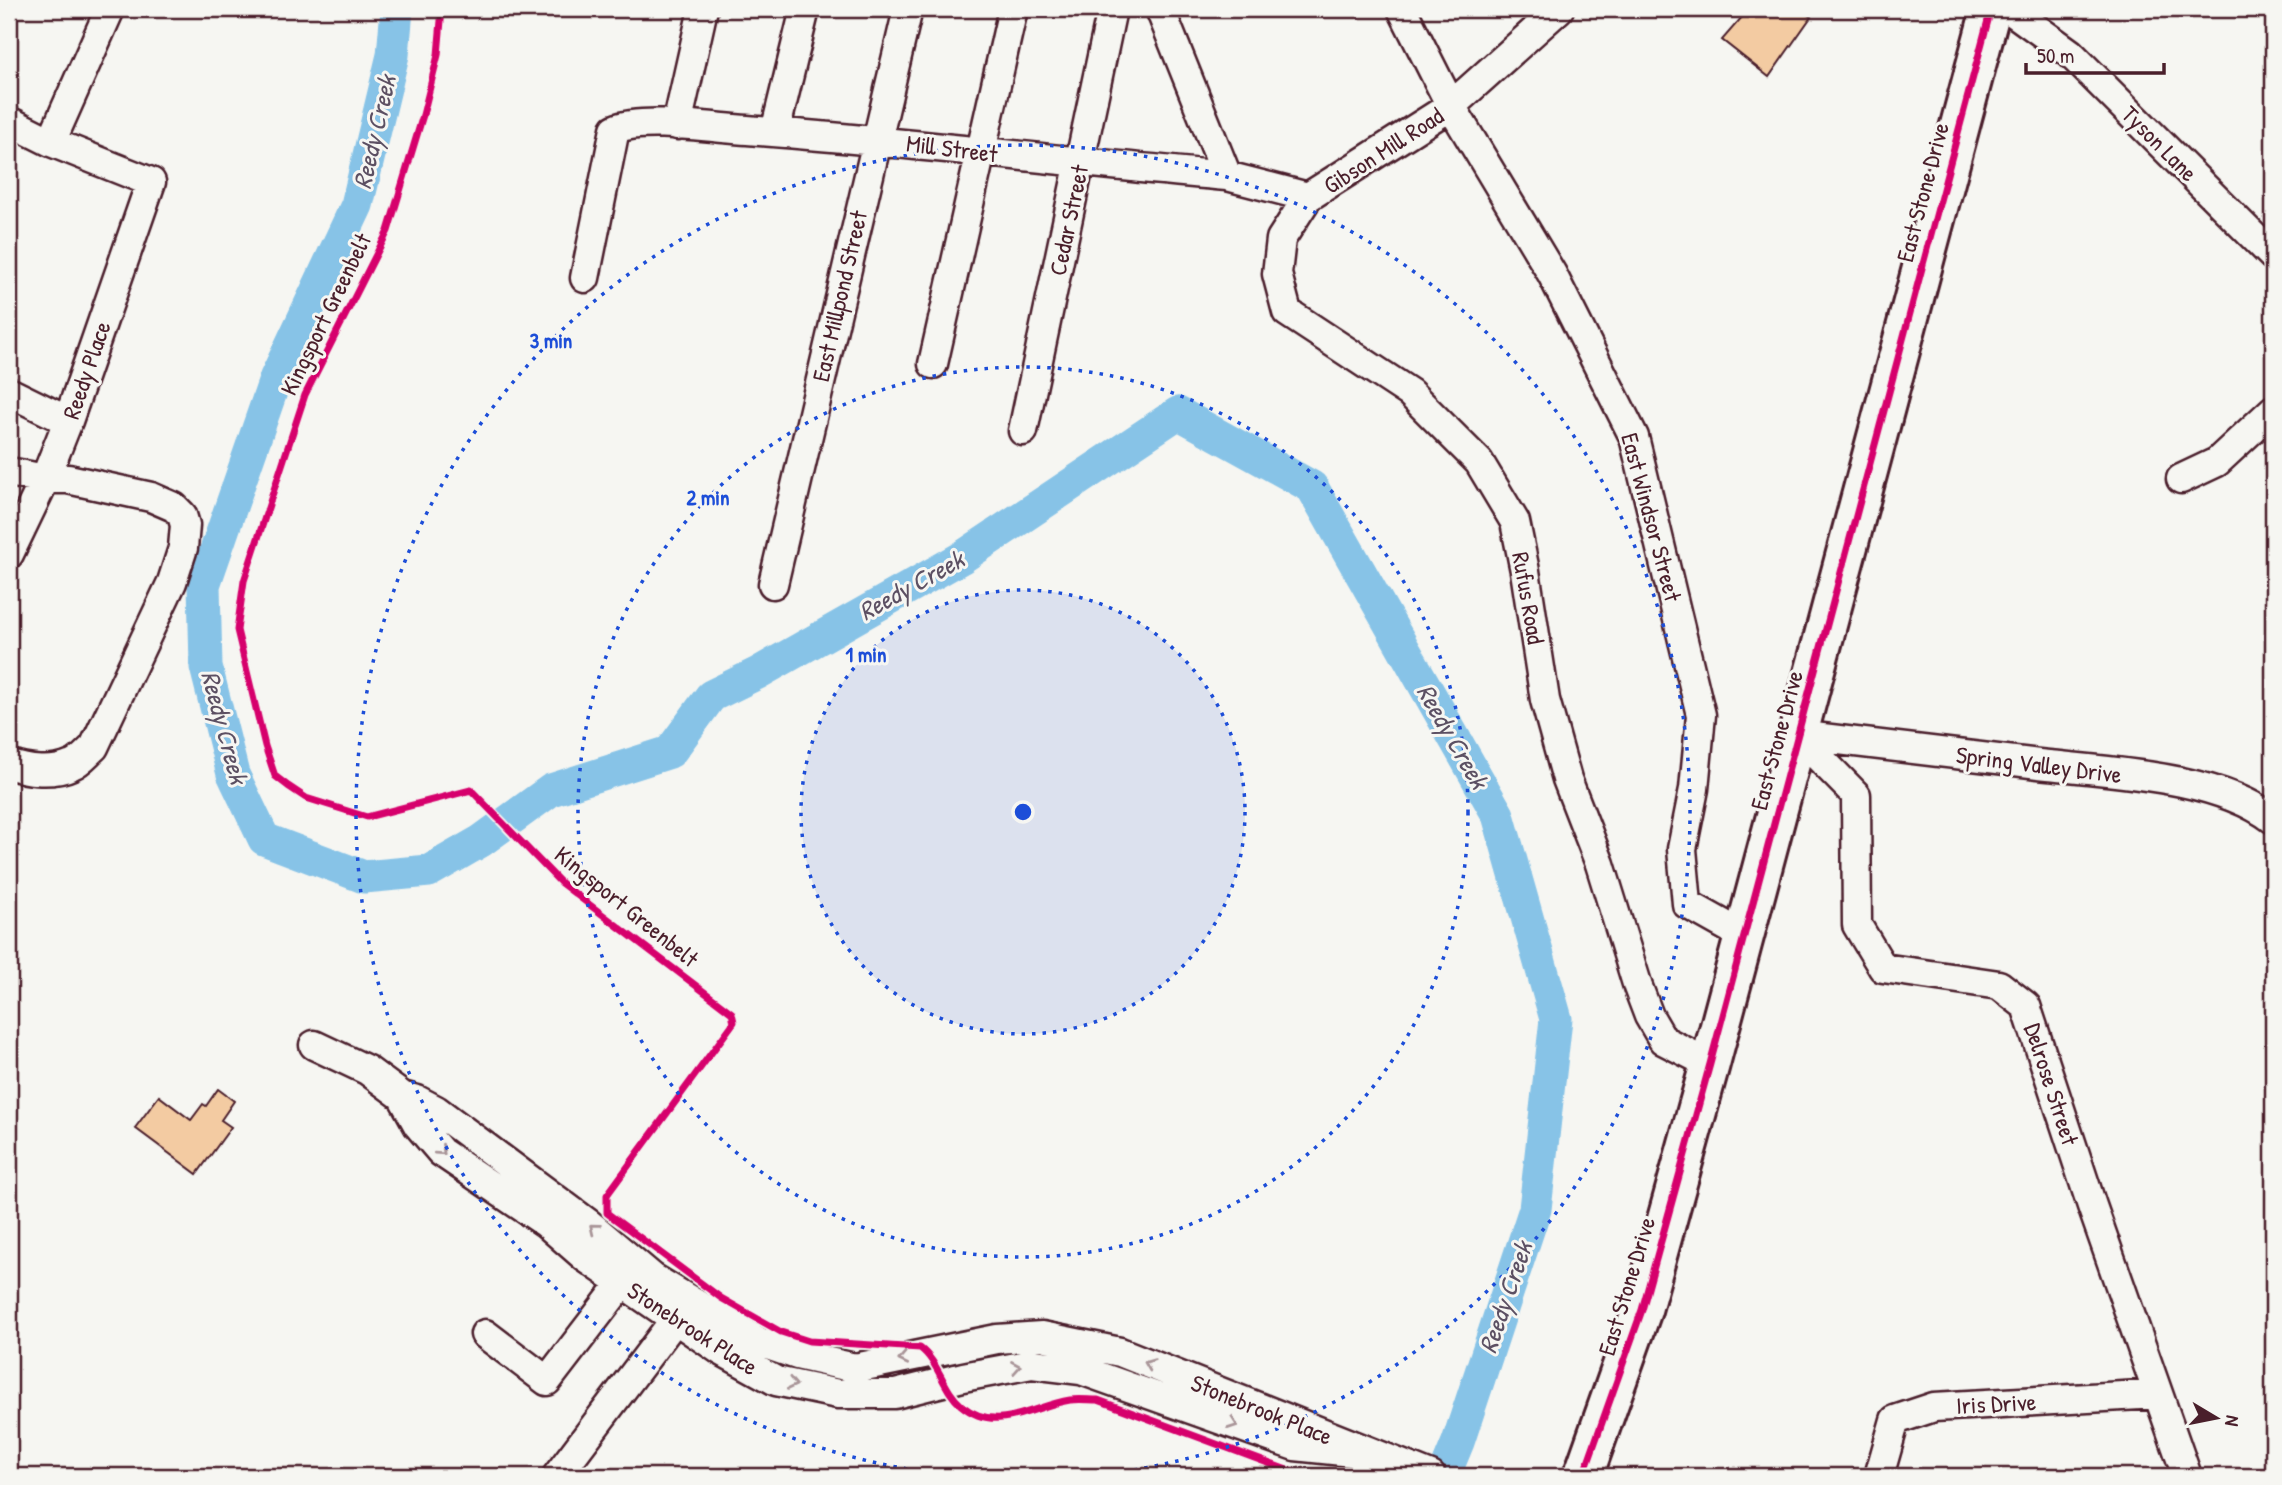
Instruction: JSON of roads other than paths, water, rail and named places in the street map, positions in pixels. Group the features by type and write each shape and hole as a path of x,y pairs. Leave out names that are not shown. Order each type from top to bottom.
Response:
{"highway":[{"name":"East Stone Drive","path":"1583,1476 1642,1310 1991,9"}],"street":[{"path":"9,121 51,142 110,9"},
{"path":"677,125 703,9"},
{"path":"775,132 806,9"},
{"name":"East Millpond Street","path":"773,584 875,139 908,9"},
{"path":"933,364 1013,9"},
{"name":"Cedar Street","path":"1023,431 1112,9"},
{"path":"1160,9 1227,176"},
{"path":"1402,9 1451,106"},
{"name":"Gibson Mill Road","path":"1227,176 1308,197 1451,106 1559,9"},
{"name":"Tyson Lane","path":"2009,9 2070,53 2273,256"},
{"name":"East Windsor Street","path":"1451,106 1552,274 1634,437 1700,715 1694,789 1682,849 1686,904 1744,936"},
{"name":"Mill Street","path":"584,278 615,129 626,124 875,139 1081,163 1227,176"},
{"name":"Reedy Place","path":"9,554 46,479 151,182 51,142"},
{"name":"Rufus Road","path":"1308,197 1281,239 1277,274 1287,312 1410,393 1479,463 1515,522 1545,700 1567,779 1600,864 1638,987 1649,1016 1663,1040 1710,1064"},
{"path":"9,392 68,421"},
{"path":"2181,479 2217,462 2273,410"},
{"path":"9,472 46,479 68,479 151,497 174,507 182,515 185,525 183,548 167,592 94,747 74,765 60,768 21,769 9,764"},
{"name":"Spring Valley Drive","path":"1797,735 2162,779 2225,792 2258,807 2273,819"},
{"name":"Delrose Street","path":"1797,735 1856,795 1857,925 1883,968 1999,985 2026,1006 2187,1476"},
{"name":"Stonebrook Place","path":"314,1045 367,1069 402,1096 418,1125 441,1152 546,1223 586,1258 629,1273 682,1309 720,1350 776,1381 838,1394 895,1394 1032,1364 1081,1370 1294,1446 1371,1454 1432,1476"},
{"path":"485,1334 547,1381 629,1273"},
{"path":"557,1476 682,1309"},
{"name":"Iris Drive","path":"1879,1476 1895,1420 1934,1407 2157,1394"}],"waterway":[{"name":"Reedy Creek","path":"397,9 393,55 357,205 276,377 204,585 206,667 233,774 264,839 364,877 429,871 481,841 551,790 670,752 711,696 758,673 961,558 1178,413 1312,487 1498,815 1556,1019 1535,1209 1458,1442 1444,1476"}]}
